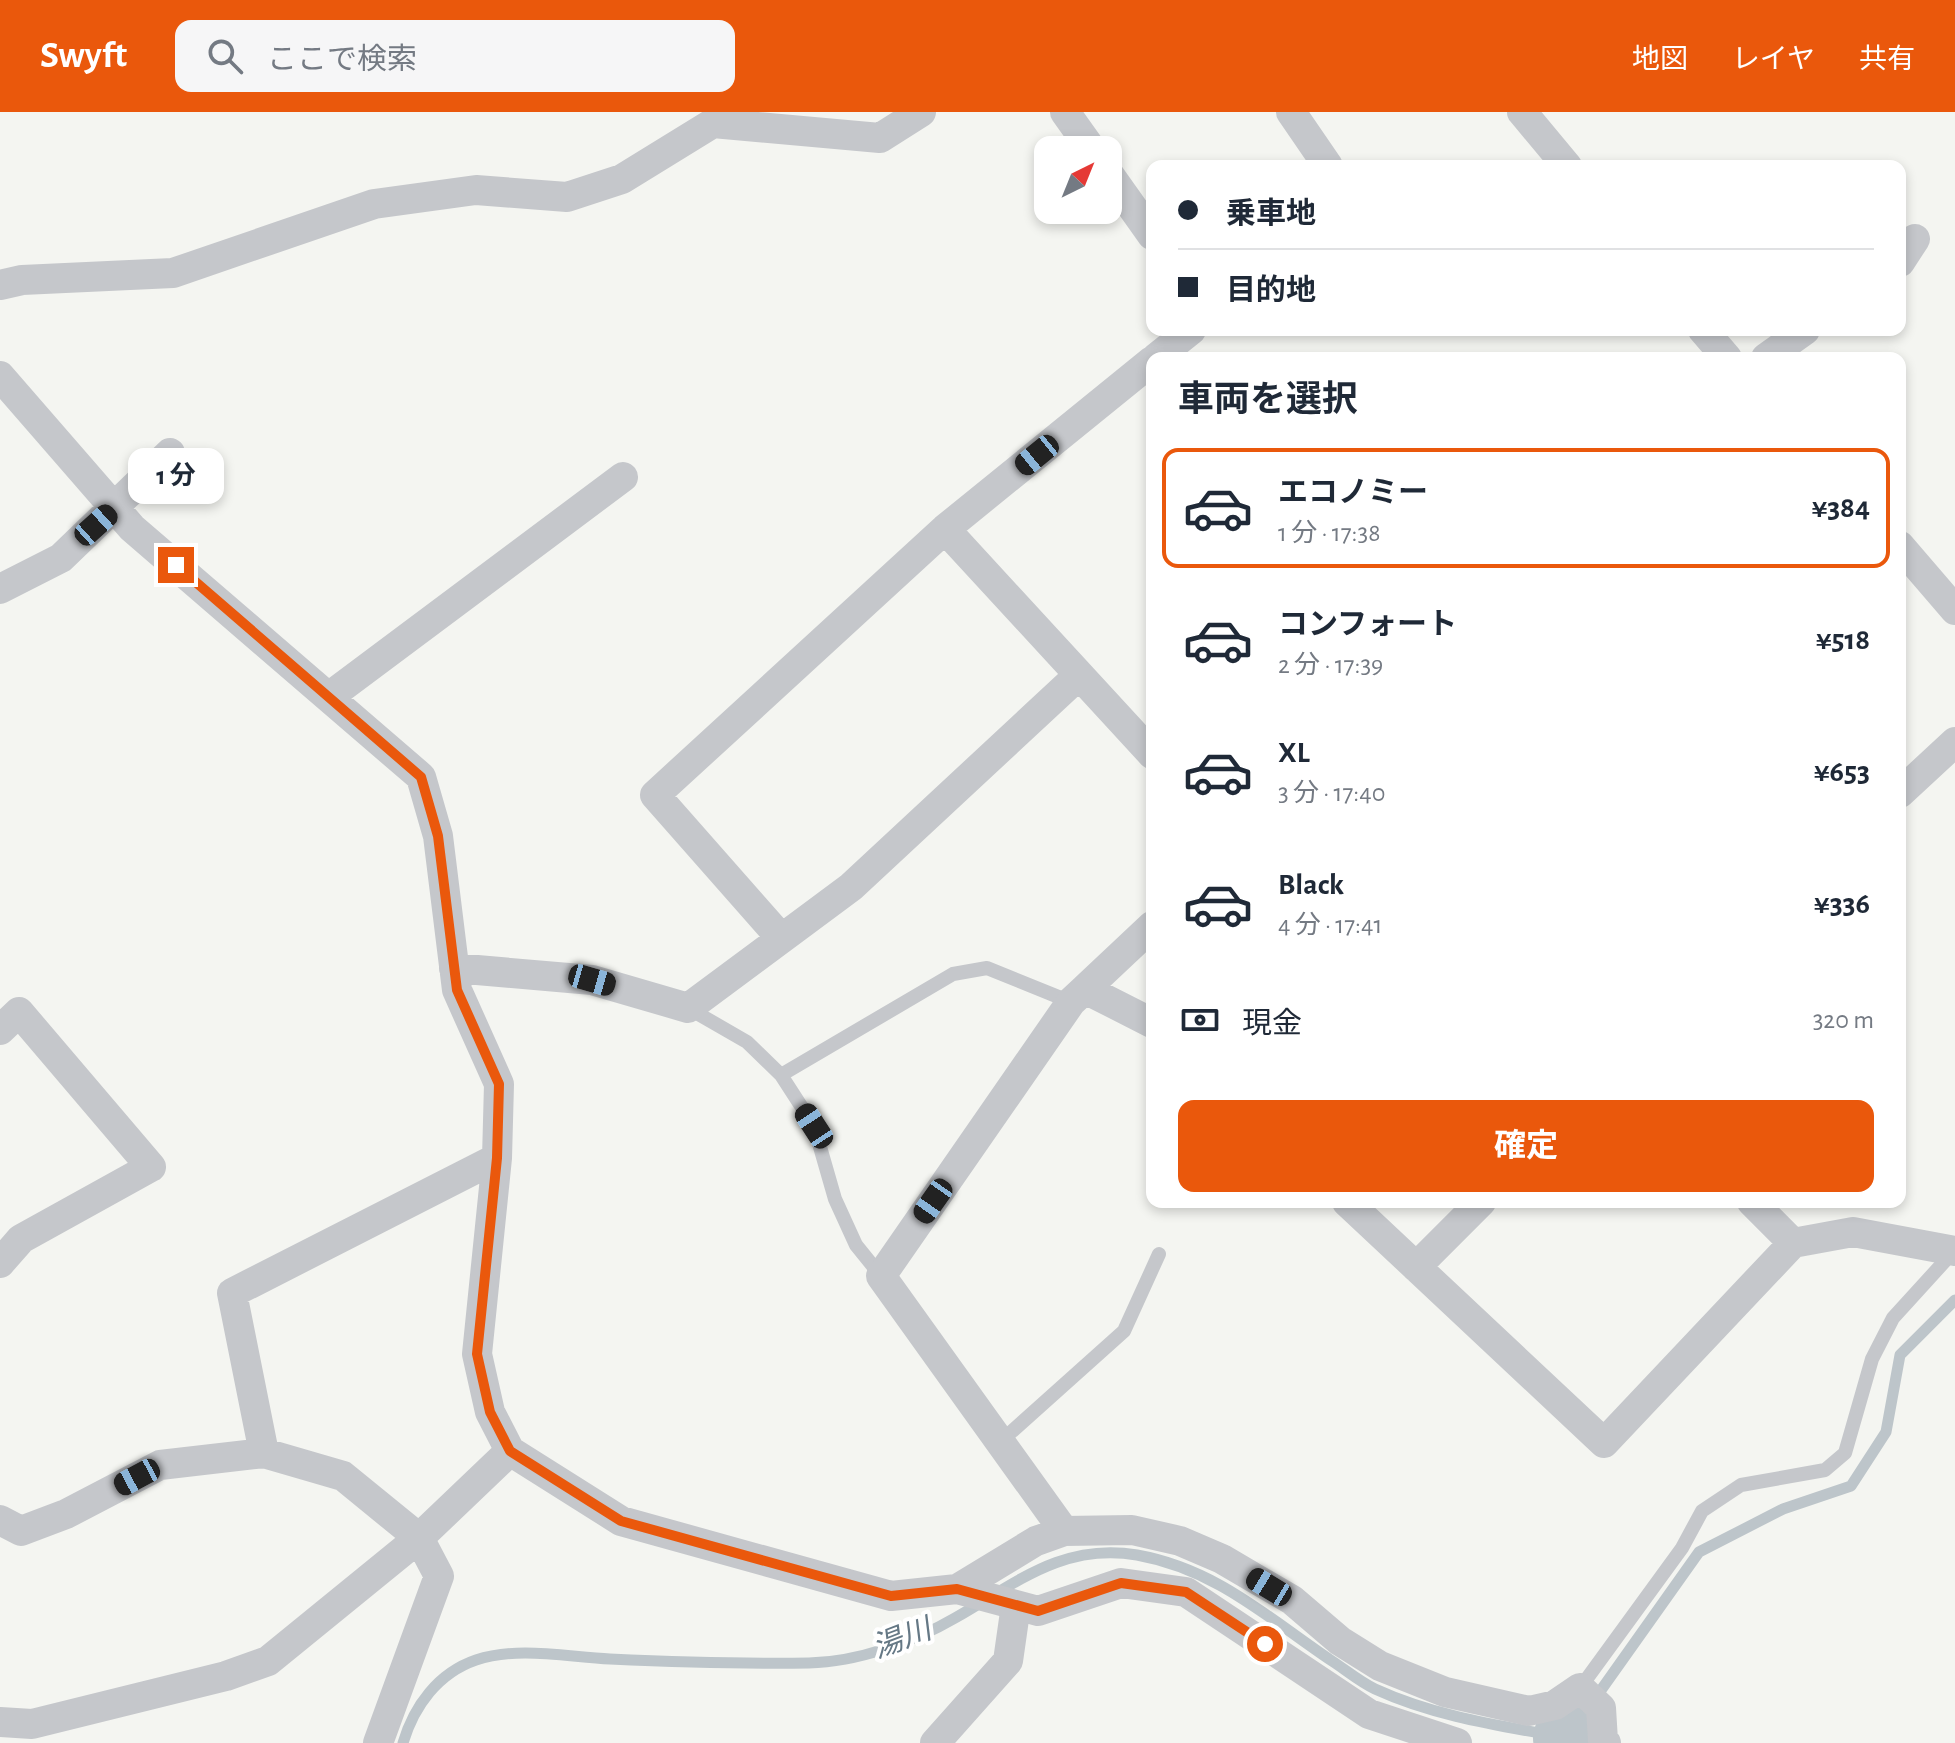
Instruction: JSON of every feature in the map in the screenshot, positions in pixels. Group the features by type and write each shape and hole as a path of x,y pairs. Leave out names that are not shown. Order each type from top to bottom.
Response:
{"street":[{"path":"0,285 22,280 173,273 374,204 476,190 567,197 622,179 710,118 880,138 921,112"},
{"path":"1065,112 1082,136"},
{"path":"1291,112 1324,160"},
{"path":"1522,112 1562,160"},
{"path":"1122,193 1146,227"},
{"path":"1164,352 1184,336"},
{"path":"1708,336 1722,352"},
{"path":"1774,352 1797,336"},
{"path":"781,938 655,795 945,529 1146,366"},
{"path":"0,376 132,528 421,777 438,836 457,990 499,1084 497,1158 477,1354 490,1412 510,1451 621,1521 891,1596 957,1589 1038,1611 1121,1583 1186,1592 1369,1714 1457,1743"},
{"path":"0,589 61,558 170,453"},
{"path":"330,696 623,477"},
{"path":"945,529 1146,748"},
{"path":"1906,553 1955,610"},
{"path":"454,968 592,980 688,1008 851,887 1079,675"},
{"path":"1906,787 1955,742"},
{"path":"1064,1531 881,1276 1078,996 1146,932"},
{"path":"1078,996 1146,1021"},
{"path":"0,1030 19,1012 151,1167 21,1239 0,1263"},
{"path":"264,1453 232,1293 497,1158"},
{"path":"1353,1208 1604,1443 1793,1243 1853,1232 1955,1251"},
{"path":"1416,1267 1475,1208"},
{"path":"1758,1208 1793,1243"},
{"path":"0,1722 32,1724 226,1676 268,1661 419,1538 510,1451"},
{"path":"0,1520 21,1531 66,1514 160,1465 264,1453 343,1476 419,1538 439,1576 378,1743"},
{"path":"957,1589 1036,1541 1064,1531 1132,1530 1180,1541 1222,1559 1292,1600 1340,1641 1380,1666 1445,1692 1529,1711 1555,1705 1580,1688 1601,1708 1603,1741 1606,1743"},
{"path":"935,1743 1008,1661 1016,1605"}],"lane":[{"path":"781,1075 953,974 987,968 1078,996"},
{"path":"688,1008 747,1042 781,1075 814,1126 835,1199 856,1245 881,1276"},
{"path":"1580,1688 1682,1548 1702,1511 1741,1485 1825,1470 1845,1453 1872,1359 1893,1318 1955,1251"},
{"path":"998,1443 1124,1331 1159,1254"}],"waterway":[{"name":"湯川","path":"403,1743 414,1716 429,1692 450,1673 476,1660 526,1653 734,1663 809,1663 846,1659 922,1635 1019,1580 1063,1560 1110,1553 1165,1562 1217,1583 1364,1683 1398,1699 1470,1720 1567,1738 1699,1552 1783,1509 1851,1486 1886,1432 1900,1355 1955,1300"},
{"name":"湯川","path":"1567,1738 1574,1743"}],"route":[{"path":"176,565 421,777 438,836 457,990 499,1084 497,1158 477,1354 490,1412 510,1451 621,1521 891,1596 957,1589 1038,1611 1121,1583 1186,1592 1265,1644"}]}
